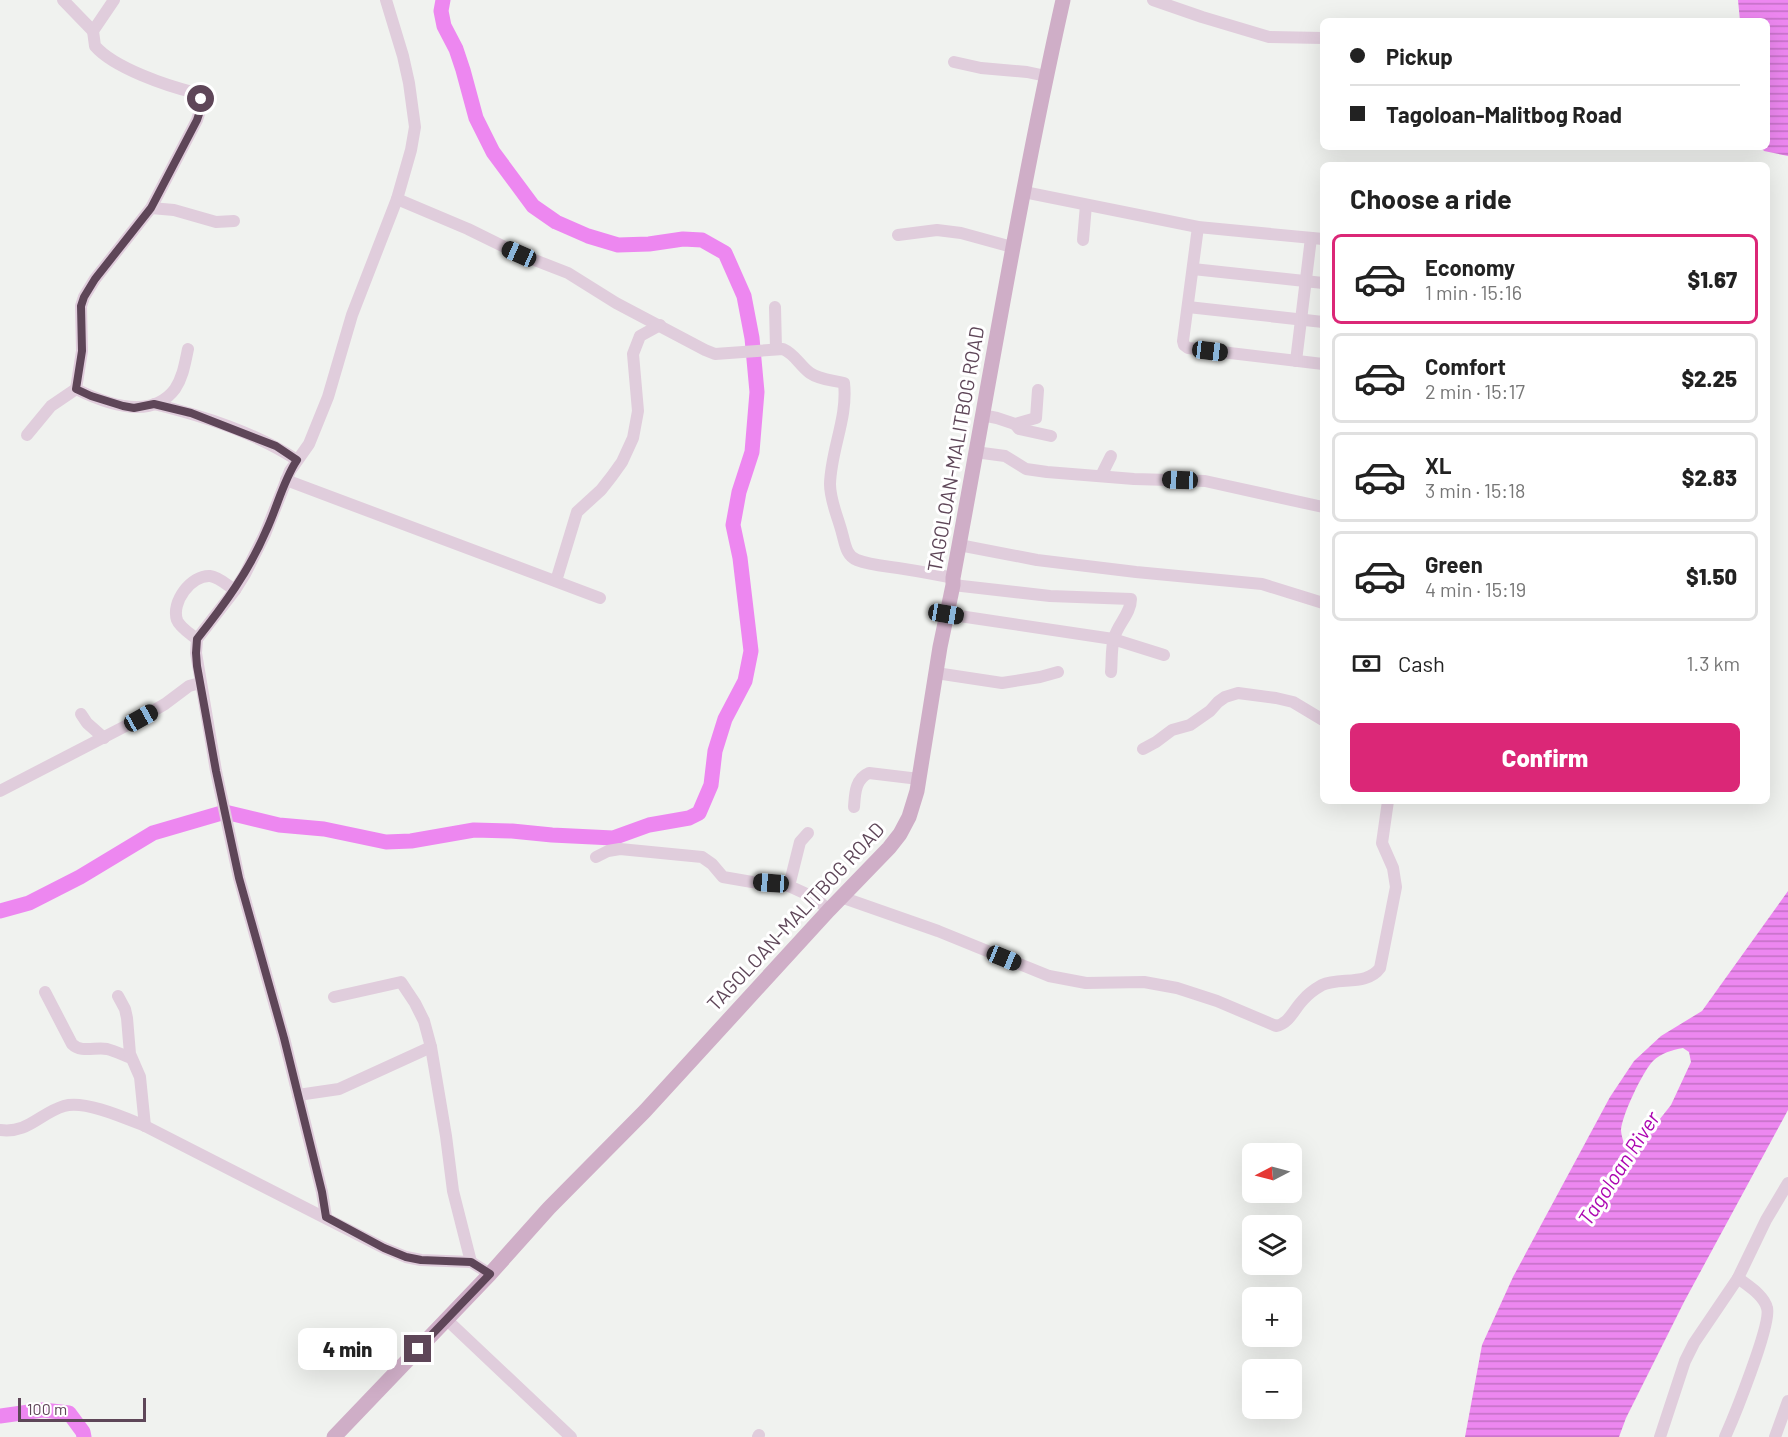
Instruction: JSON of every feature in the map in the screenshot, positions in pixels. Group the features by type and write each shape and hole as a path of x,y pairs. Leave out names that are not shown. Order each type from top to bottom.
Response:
{"main road":[{"name":"TAGOLOAN-MALITBOG ROAD","path":"334,1437 490,1274 549,1208 645,1111 829,910 889,848 909,818 917,791 946,614 1012,247 1062,0"}],"street":[{"path":"63,0 93,31"},
{"path":"27,435 51,406 76,389 82,351 82,301 95,279 151,208 201,108 201,99 196,93 144,77 109,58 94,46 93,31 114,0"},
{"path":"326,1217 298,1095 226,823 196,653 197,639 245,574 279,503 286,480 309,444 328,397 352,315 397,199 415,127 409,83 386,0"},
{"path":"1153,0 1269,37 1320,38"},
{"path":"954,62 981,68 1046,76"},
{"path":"1024,192 1198,227 1317,239 1307,281 1296,361"},
{"path":"397,199 519,254 568,273 616,303 705,350 715,354 787,350 812,374 829,381 844,383 846,397 830,485 833,503 850,555 856,560 953,581 1050,596 1131,599 1129,609 1113,639 1111,672"},
{"path":"1083,240 1086,204"},
{"path":"151,208 174,210 216,222 234,221"},
{"path":"1198,227 1183,340 1185,347 1320,364"},
{"path":"898,235 937,230 961,233 1012,247"},
{"path":"1193,269 1320,283"},
{"path":"776,307 776,349"},
{"path":"1188,307 1320,322"},
{"path":"556,581 577,512 601,490 629,449 638,411 633,354 640,336 660,326"},
{"path":"76,389 123,406 134,408 154,404 165,398 175,388 183,372 188,349"},
{"path":"1015,424 1036,418 1038,390"},
{"path":"154,404 191,413 247,434 276,446 297,460"},
{"path":"982,415 1015,424 1019,429 1051,436"},
{"path":"975,452 1005,456 1026,469 1072,475 1216,483 1320,506"},
{"path":"1101,476 1111,456"},
{"path":"286,480 600,598"},
{"path":"959,545 1049,561 1262,584 1320,602"},
{"path":"197,639 182,627 176,618 177,606 186,590 195,580 210,576 235,590"},
{"path":"946,614 1113,639 1164,655"},
{"path":"936,673 1002,682 1058,672"},
{"path":"0,790 104,738 165,704 184,689 200,683"},
{"path":"1143,749 1172,730 1190,725 1225,697 1238,693 1293,702 1320,718"},
{"path":"81,714 87,723 104,738"},
{"path":"854,807 858,781 864,774 919,779"},
{"path":"842,897 938,931 1049,976 1086,983 1144,982 1177,988 1217,1001 1276,1026 1284,1023 1302,1000 1322,986 1331,982 1370,977 1380,968 1396,887 1393,868 1382,843 1388,804"},
{"path":"789,886 800,842 808,833"},
{"path":"596,857 608,851 621,849 680,854 706,859 720,875 789,886 813,897 829,910"},
{"path":"334,997 401,982 419,1011 431,1047 453,1191 471,1262"},
{"path":"45,992 72,1044 82,1049 104,1048 131,1058"},
{"path":"118,996 127,1018 131,1058 140,1077 145,1126"},
{"path":"298,1095 339,1089 431,1047"},
{"path":"0,1130 28,1126 52,1110 66,1105 76,1104 110,1113 145,1126 384,1248 421,1260 471,1262 490,1274"},
{"path":"1660,1437 1685,1361 1694,1343 1738,1278 1788,1182"},
{"path":"1725,1437 1757,1353 1768,1312 1762,1298 1738,1278"},
{"path":"446,1319 571,1437"},
{"path":"1775,1437 1788,1401"}],"water":[{"path":"1738,0 1788,0 1788,156 1763,150 1770,150 1770,18 1740,18"},
{"name":"Tagoloan River","path":"1788,891 1788,1110 1684,1302 1626,1418 1619,1437 1465,1437 1482,1345 1513,1277 1610,1097 1634,1061 1661,1036 1702,1011","holes":["1683,1048 1689,1052 1691,1062 1671,1105 1648,1134 1630,1144 1624,1144 1622,1123 1629,1104 1649,1066 1656,1058 1667,1052"]}],"waterway":[{"path":"0,911 29,903 80,877 153,833 225,812 279,825 324,829 386,842 411,841 474,830 613,838 649,825 689,818 699,813 711,785 715,751 725,719 745,681 751,651 740,558 733,525 739,492 752,452 757,392 752,338 744,296 725,253 702,240 683,239 649,244 618,245 588,236 556,222 533,206 493,152 476,118 456,49 444,26 441,11 443,0"},
{"path":"0,1416 43,1410 69,1413 83,1432 84,1437"}],"route":[{"path":"201,99 197,120 151,208 95,279 82,301 83,339 76,389 123,406 134,408 154,404 191,413 276,446 297,460 292,466 279,503 245,574 197,639 197,666 239,878 284,1038 322,1192 326,1217 406,1257 421,1260 471,1262 490,1274 418,1349"}]}
